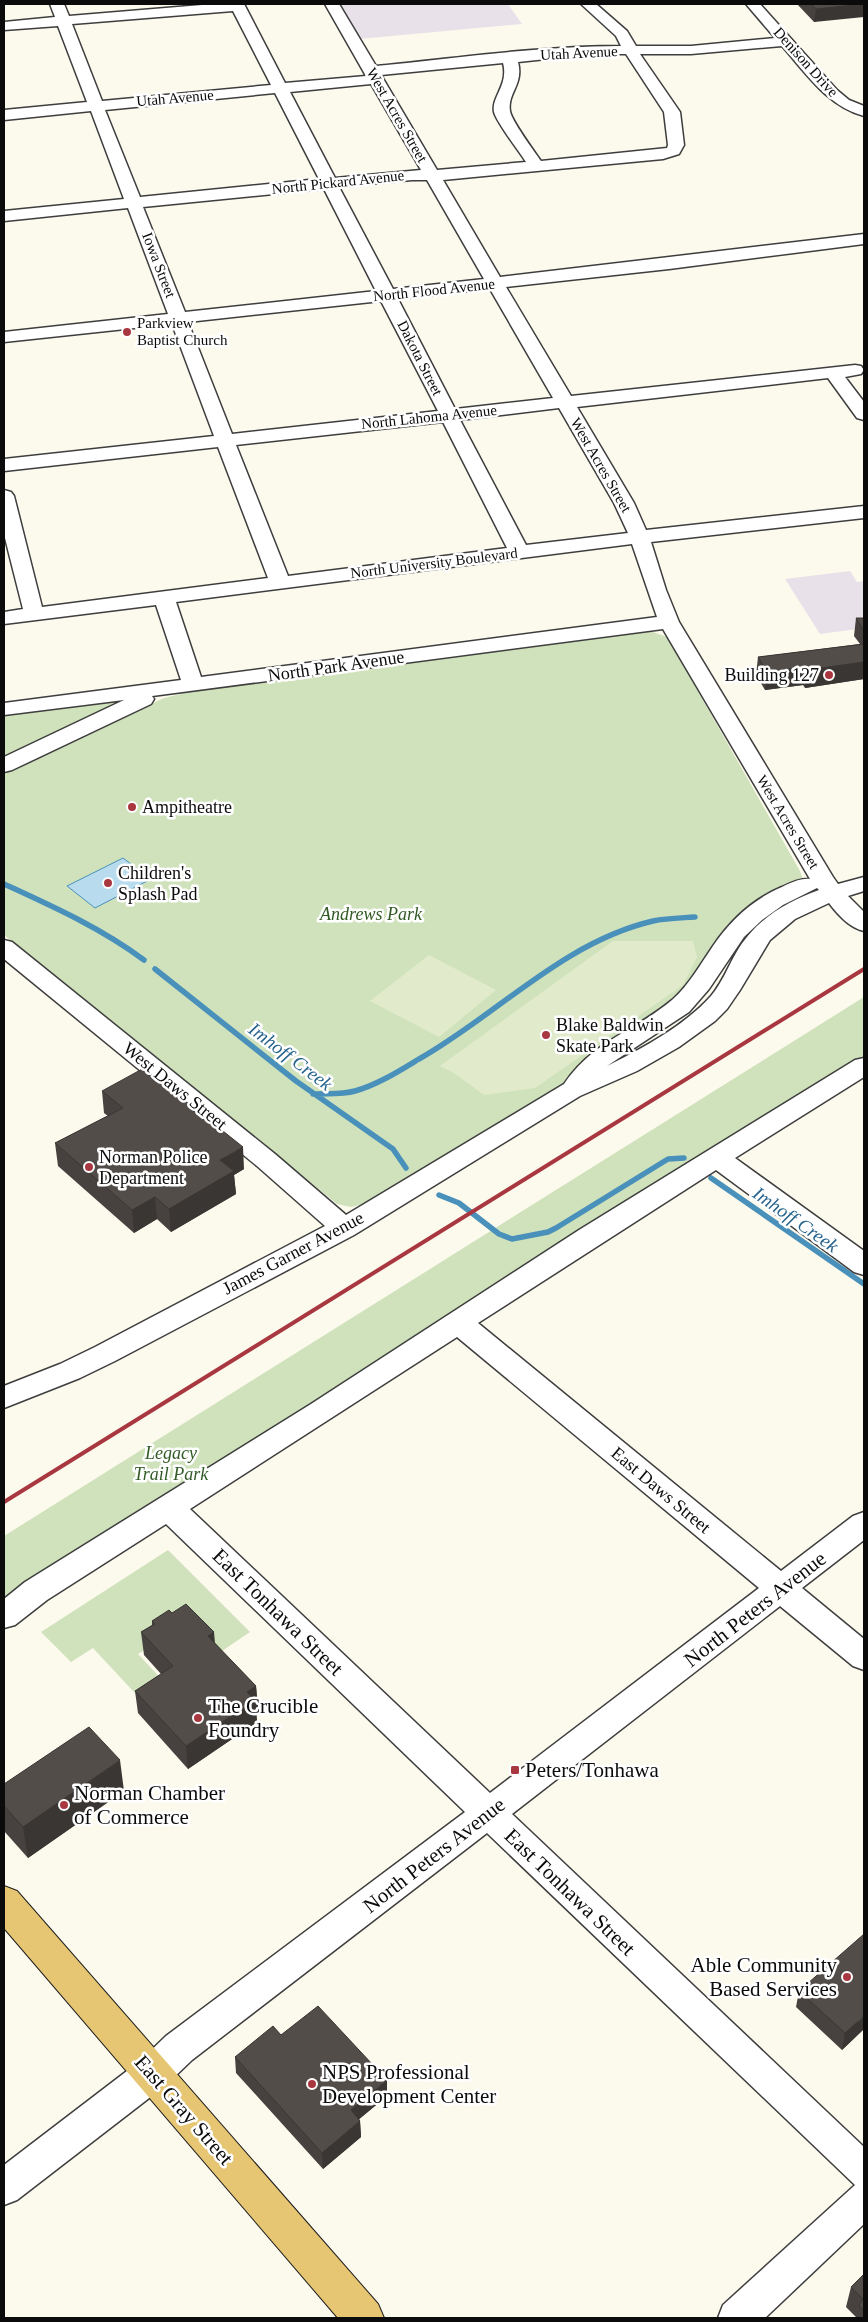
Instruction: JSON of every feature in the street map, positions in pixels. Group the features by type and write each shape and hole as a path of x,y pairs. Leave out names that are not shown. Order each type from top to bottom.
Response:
{"main road":[{"name":"East Gray Street","path":"4,1902 364,2318"}],"street":[{"name":"Iowa Street","path":"57,4 280,582"},
{"name":"West Acres Street","path":"332,4 624,503 640,538 656,590 669,622 828,887 844,907 864,924"},
{"path":"588,4 622,34 632,50"},
{"name":"Denison Drive","path":"753,4 839,99 864,112"},
{"path":"4,26 238,5"},
{"name":"Dakota Street","path":"238,5 520,553"},
{"name":"Utah Avenue","path":"4,115 281,88 509,57 593,50 691,50 787,41"},
{"name":"North Pickard Avenue","path":"4,216 331,183 663,154 673,151 676,145 672,112 664,98 640,67 632,50"},
{"path":"509,57 514,73 513,80 502,104 502,113 536,166"},
{"name":"North Flood Avenue","path":"4,337 748,255 864,239"},
{"name":"North Lahoma Avenue","path":"4,465 855,370"},
{"path":"833,372 864,414"},
{"path":"4,496 34,614"},
{"name":"North University Boulevard","path":"4,618 280,582 864,512"},
{"path":"4,765 142,700 185,686 164,598"},
{"name":"North Park Avenue","path":"4,709 669,622"},
{"path":"828,887 864,869"},
{"path":"828,887 864,884"},
{"name":"James Garner Avenue","path":"4,1397 88,1362 344,1228 572,1090 588,1086 609,1076 685,1031 704,1017 729,989 753,946 772,925 828,887"},
{"name":"West Daws Street","path":"4,947 266,1160 344,1228"},
{"path":"4,1616 36,1591 864,1066"},
{"path":"717,1158 864,1266"},
{"name":"East Daws Street","path":"458,1322 864,1657"},
{"name":"East Tonhawa Street","path":"169,1508 864,2171"},
{"name":"North Peters Avenue","path":"4,2187 153,2073 179,2048 488,1814 864,1524"},
{"path":"737,2318 864,2199"}],"shaded area":[{"path":"338,4 508,4 522,24 359,39"},
{"path":"850,571 857,582 864,581 864,628 820,634 785,579"}],"green space":[{"name":"Andrews Park","path":"647,630 667,637 800,871 802,877 800,882 687,993 564,1085 368,1203 351,1207 337,1204 4,935 4,772 164,698 197,690"},
{"path":"111,699 123,704 4,759 4,713"},
{"name":"Blake Baldwin Skate Park","path":"613,941 693,941 697,957 683,985 535,1088 484,1095 454,1073 440,1066"},
{"path":"429,955 496,990 439,1037 370,1001"},
{"name":"Legacy Trail Park","path":"864,997 864,1058 107,1532 4,1599 4,1536"},
{"path":"168,1550 250,1632 219,1653 151,1646 138,1654 166,1684 146,1705 93,1648 71,1662 41,1632"}],"water":[{"name":"Children's Splash Pad","path":"123,858 151,879 95,908 67,886"}],"building":[{"path":"811,4 864,4 816,9"},
{"path":"856,618 864,618 864,631"},
{"path":"864,644 864,662 807,670 805,667 767,672 758,657"},
{"path":"144,1068 243,1147 220,1160 234,1171 169,1209 155,1197 132,1210 55,1143 123,1108 102,1091"},
{"path":"186,1604 214,1632 208,1636 256,1686 247,1692 255,1700 186,1746 135,1691 173,1666 141,1632 155,1624 152,1621 169,1610 172,1613"},
{"path":"89,1727 120,1760 23,1827 4,1806 4,1784"},
{"name":"Able Community Based Services","path":"864,1934 864,2016 845,2033 799,1991"},
{"name":"NPS Professional Development Center","path":"318,2006 387,2080 351,2110 360,2121 322,2153 235,2057 273,2026 281,2035"},
{"path":"864,2274 864,2311 859,2305 863,2299 851,2287"}],"waterway":[{"name":"Imhoff Creek","path":"4,884 58,909 128,948 144,960"},
{"path":"314,1094 350,1092 388,1077 448,1041 532,981 589,945 620,931 653,921 695,917"},
{"name":"Imhoff Creek","path":"155,969 314,1094"},
{"name":"Imhoff Creek","path":"314,1094 393,1149 406,1168"},
{"name":"Imhoff Creek","path":"439,1195 459,1203 499,1234 512,1239 548,1232 668,1159 684,1158"},
{"name":"Imhoff Creek","path":"711,1178 864,1284"}],"railway":[{"path":"4,1502 864,969"}],"place":[{"name":"Parkview Baptist Church","path":"127,332"},
{"name":"Building 127","path":"829,675"},
{"name":"Ampitheatre","path":"132,807"},
{"name":"Children's Splash Pad","path":"108,883"},
{"name":"Blake Baldwin Skate Park","path":"546,1035"},
{"name":"Norman Police Department","path":"89,1167"},
{"name":"The Crucible Foundry","path":"198,1718"},
{"name":"Peters/Tonhawa","path":"515,1770"},
{"name":"Norman Chamber of Commerce","path":"64,1805"},
{"name":"Able Community Based Services","path":"847,1977"},
{"name":"NPS Professional Development Center","path":"312,2084"}]}
